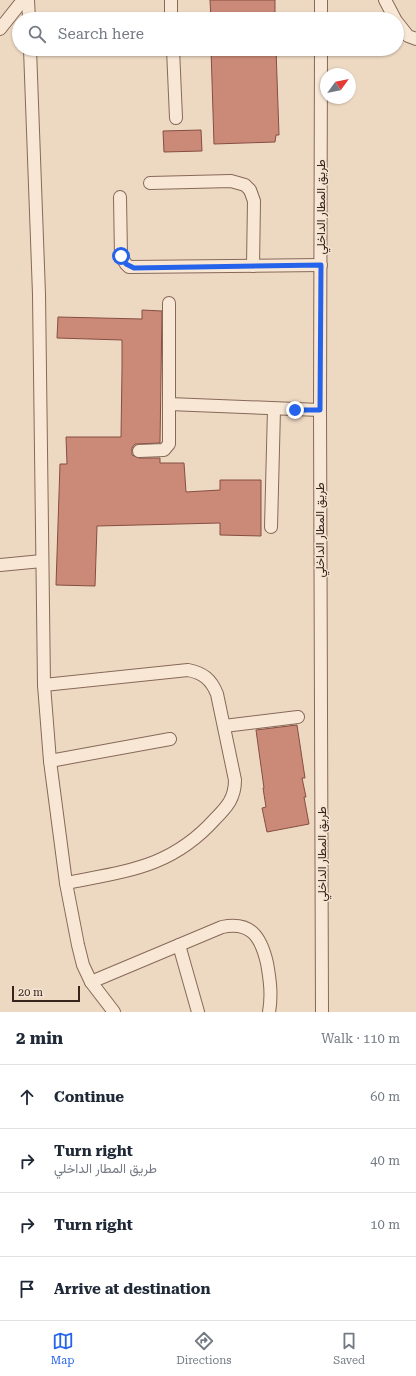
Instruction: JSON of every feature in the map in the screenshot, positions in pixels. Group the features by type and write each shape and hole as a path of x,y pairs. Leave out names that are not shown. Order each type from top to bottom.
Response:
{"lane":[{"path":"14,12 24,0"},
{"path":"28,0 29,12"},
{"path":"171,0 171,12"},
{"path":"321,0 321,12"},
{"path":"385,0 391,12"},
{"path":"0,29 12,14"},
{"path":"404,31 408,36 416,39"},
{"path":"30,56 39,302 44,685 50,761 66,883 83,965 91,982 114,1012"},
{"path":"173,56 176,118"},
{"name":"طريق المطار الداخلي","path":"321,56 320,410 322,1012"},
{"path":"150,183 232,181 245,185 250,190 254,201 253,266"},
{"path":"120,197 121,256 123,261 129,267 321,265"},
{"path":"139,451 164,450 168,448 169,444 169,303"},
{"path":"169,404 320,410"},
{"path":"271,527 274,409"},
{"path":"0,565 42,561"},
{"path":"44,685 188,670 198,672 206,677 213,685 217,694 235,780 235,790 228,805 200,837 167,857 149,864 66,883"},
{"path":"224,726 298,717"},
{"path":"50,761 170,739"},
{"path":"91,982 222,927 232,925 243,926 253,932 260,940 264,950 271,989 269,1012"},
{"path":"179,945 198,1012"}],"building":[{"path":"210,0 275,0 275,12 211,12"},
{"path":"211,56 276,56 279,135 276,135 275,142 214,144"},
{"path":"201,130 202,151 164,152 163,131"},
{"path":"142,310 162,311 160,443 135,444 132,448 132,455 139,458 160,458 160,463 184,463 186,492 220,490 220,480 261,480 261,536 220,535 220,523 97,526 95,586 56,585 60,464 67,464 66,437 121,437 122,369 122,340 57,338 58,317 142,319"},
{"path":"297,725 305,778 302,778 306,797 304,797 309,824 267,832 262,808 266,807 256,730"}],"route":[{"path":"121,256 123,261 129,267 134,268 321,265 320,410 295,410"}]}
